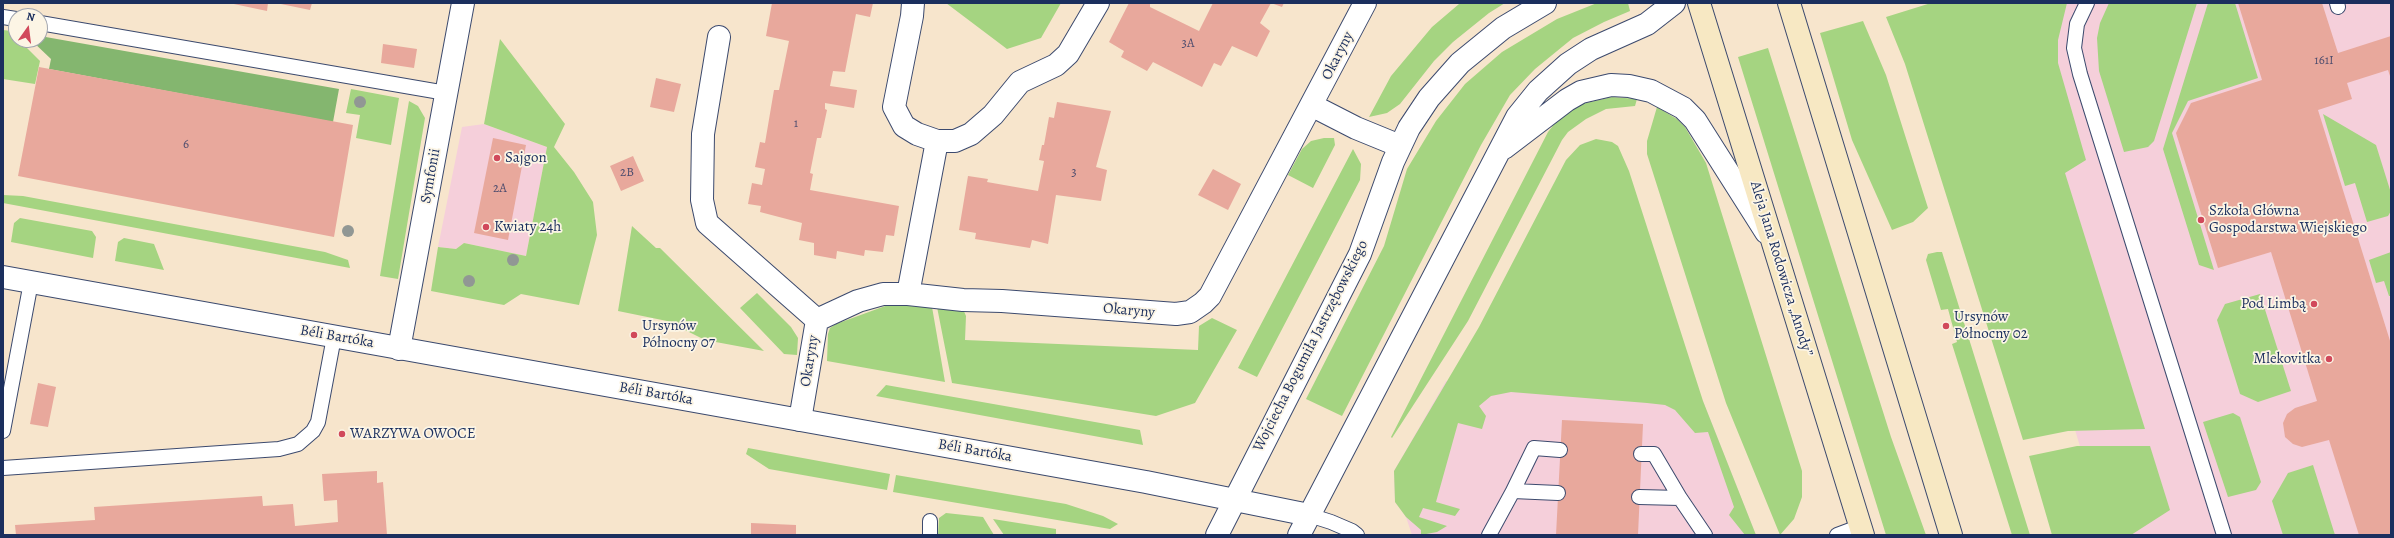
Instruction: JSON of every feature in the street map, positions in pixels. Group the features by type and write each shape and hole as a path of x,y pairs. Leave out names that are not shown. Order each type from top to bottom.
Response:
{"main road":[{"name":"Aleja Jana Rodowicza „Anody”","path":"1699,3 1862,530"},
{"path":"1789,3 1951,535"}],"street":[{"name":"Symfonii","path":"399,348 463,3"},
{"path":"912,3 912,16 894,107 904,126 917,134 937,141 955,141 971,134 993,115 1020,82 1056,65 1068,54 1098,3"},
{"name":"Okaryny","path":"800,420 817,320 858,300 884,294 908,294 963,300 1002,301 1176,314 1190,312 1210,296 1313,106 1365,3"},
{"name":"Wojciecha Bogumiła Jastrzębowskiego","path":"1217,535 1360,254 1400,146 1418,113 1460,63 1503,28 1545,3"},
{"path":"1299,535 1517,117 1538,91 1553,77 1592,49 1658,17 1674,3"},
{"path":"719,37 704,134 702,200 707,222 817,320"},
{"path":"1498,153 1567,100 1581,92 1611,85 1630,86 1651,91 1678,104 1694,120 1774,246"},
{"path":"1313,106 1356,128 1400,146"},
{"path":"908,294 937,141"},
{"name":"Béli Bartóka","path":"3,277 1235,498 1309,515"}],"lane":[{"path":"2087,3 2077,24 2074,48 2080,74 2224,535"},
{"path":"48,24 446,93"},
{"path":"3,431 31,282"},
{"path":"3,468 279,449 294,446 306,438 318,422 334,337"},
{"path":"1489,535 1534,448 1560,450"},
{"path":"1642,454 1654,454 1680,498 1705,535"},
{"path":"1513,491 1558,493"},
{"path":"1640,496 1680,498"},
{"path":"1309,515 1352,530 1357,535"},
{"path":"930,521 930,535"},
{"path":"1836,535 1862,530"}],"shaded area":[{"name":"Szkoła Główna Gospodarstwa Wiejskiego","path":"1945,3 2391,3 2391,535 2107,535"},
{"path":"484,124 547,147 526,256 464,243 456,249 438,247 462,127"},
{"path":"1446,381 1703,401 1756,535 1412,535 1406,517 1395,502 1394,471"}],"green space":[{"path":"946,3 1061,3 1041,38 1007,49"},
{"path":"1505,3 1489,13 1453,42 1434,61 1400,104 1387,113 1369,117 1391,76 1432,27 1459,4"},
{"path":"1597,3 1628,3 1630,11 1573,38 1535,69 1510,95 1481,145 1342,416 1306,399 1384,246 1407,169 1436,121 1465,84 1502,52 1557,19"},
{"path":"1931,3 2067,3 2058,40 2058,63 2086,160 2065,173 2145,429 2068,431 2023,440 1905,64 1886,17"},
{"path":"2109,3 2197,3 2154,141 2148,147 2124,152 2099,71 2097,38 2100,23"},
{"path":"2208,3 2235,3 2258,78 2188,101 2172,133 2214,270 2199,265 2163,149"},
{"path":"1863,21 1886,75 1928,208 1913,222 1892,230 1852,140 1820,33"},
{"path":"3,30 8,31 8,48 27,48 40,61 35,84 3,79"},
{"path":"48,37 339,89 333,122 49,69 51,59 39,48 48,48"},
{"path":"500,39 565,124 554,147 574,172 593,202 597,235 579,305 521,294 504,305 431,291 438,247 456,249 464,243 526,256 547,147 484,124"},
{"path":"1768,48 1891,437 1926,535 1886,535 1738,57"},
{"path":"351,89 399,98 391,145 356,138 360,115 346,113"},
{"path":"1612,97 1637,99 1635,106 1606,109 1586,119 1568,132 1562,140 1468,321 1392,438 1391,437 1548,132 1559,118 1582,104"},
{"path":"409,101 418,106 425,118 398,279 380,276"},
{"path":"1657,107 1677,119 1685,127 1706,163 1802,471 1802,497 1794,519 1780,535 1726,403 1647,154 1647,141"},
{"path":"2323,114 2376,145 2391,193 2391,211 2388,216 2367,222 2355,183 2345,186"},
{"path":"1324,138 1334,138 1335,145 1313,188 1288,175 1302,149 1311,141"},
{"path":"1596,139 1612,142 1618,146 1629,171 1703,401 1756,535 1745,535 1729,515 1734,507 1708,432 1695,433 1675,410 1665,405 1647,403 1511,392 1491,396 1479,406 1486,416 1482,429 1458,423 1436,502 1460,509 1455,516 1423,508 1419,517 1447,526 1437,532 1421,535 1421,530 1406,517 1395,502 1394,471 1479,327 1566,160 1580,145"},
{"path":"1353,149 1361,164 1360,180 1257,377 1238,368"},
{"path":"3,195 23,196 325,252 348,260 350,268 3,203"},
{"path":"20,218 92,231 96,237 93,258 11,242 14,223"},
{"path":"632,226 656,248 660,248 764,351 705,340 667,321 618,311"},
{"path":"124,238 154,244 164,270 115,261 118,242"},
{"path":"1942,252 2030,535 2012,535 1952,344 1957,342 1948,309 1941,310 1926,260 1928,254"},
{"path":"2391,252 2391,296 2389,296 2384,281 2376,283 2369,260"},
{"path":"757,293 791,327 798,338 797,355 784,354 740,308"},
{"path":"2260,294 2291,391 2258,402 2240,394 2217,320 2225,304"},
{"path":"888,305 932,307 945,382 827,361 828,334 830,328 836,324"},
{"path":"937,307 963,309 966,316 965,340 1198,350 1199,326 1212,318 1237,330 1195,403 1156,416 952,383"},
{"path":"886,385 1140,430 1143,445 876,396"},
{"path":"2233,413 2240,417 2261,482 2256,490 2228,497 2203,422"},
{"path":"2077,446 2150,446 2170,510 2131,535 2052,535 2029,456"},
{"path":"748,448 890,474 887,490 769,469 746,454"},
{"path":"2313,465 2335,535 2283,535 2272,501 2288,473"},
{"path":"896,475 1066,504 1103,516 1118,524 1110,529 893,492"},
{"path":"946,513 983,517 994,535 938,535 939,518"},
{"path":"993,519 1056,529 1056,535 1004,535"}],"building":[{"path":"229,3 268,3 267,11"},
{"path":"276,3 312,3 310,10"},
{"path":"772,3 873,3 870,17 856,14 845,72 833,71 830,86 857,90 854,108 825,103 825,109 827,110 821,138 817,138 810,173 813,174 810,190 899,206 894,236 886,235 883,252 865,250 864,256 837,251 836,259 814,255 814,243 799,240 802,223 760,212 761,206 748,204 752,183 762,185 765,169 755,167 760,142 765,143 774,90 779,90 789,41 766,36"},
{"path":"1129,3 1150,3 1150,7 1199,31 1213,3 1271,3 1260,23 1270,31 1257,57 1232,46 1221,66 1214,63 1202,87 1153,62 1147,71 1121,57 1124,51 1109,42"},
{"path":"1271,3 1284,3 1282,7"},
{"path":"2238,3 2322,3 2338,53 2391,36 2391,79 2388,70 2347,83 2352,99 2318,110 2391,344 2391,535 2359,535 2329,440 2302,447 2293,444 2285,437 2283,423 2287,414 2295,408 2317,401 2271,252 2218,268 2176,133 2191,103 2262,80"},
{"path":"383,44 417,49 414,68 381,63"},
{"path":"39,67 353,125 334,237 18,176"},
{"path":"656,78 681,84 674,112 650,107"},
{"path":"1057,102 1111,111 1096,167 1107,170 1101,201 1056,195 1048,244 1032,240 1030,248 975,239 976,233 959,230 968,176 988,179 987,182 1038,191 1044,161 1039,160 1042,145 1044,145 1049,117 1054,118"},
{"path":"493,138 526,145 508,240 474,233"},
{"path":"633,156 644,181 621,191 610,166"},
{"path":"1213,169 1241,184 1228,210 1198,195"},
{"path":"38,383 56,387 48,427 30,424"},
{"path":"1562,420 1643,424 1638,535 1556,535"},
{"path":"377,471 377,483 383,482 387,535 16,535 15,525 95,520 94,507 262,496 263,506 293,504 295,526 338,522 337,500 324,501 322,474"},
{"path":"751,523 796,525 796,535 751,535"}],"place":[{"name":"Sajgon","path":"497,158"},
{"name":"Szkoła Główna Gospodarstwa Wiejskiego","path":"2201,220"},
{"name":"Kwiaty 24h","path":"486,227"},
{"name":"Pod Limbą","path":"2314,304"},
{"name":"Ursynów Północny 02","path":"1946,326"},
{"name":"Ursynów Północny 07","path":"634,335"},
{"name":"Mlekovitka","path":"2329,359"},
{"name":"WARZYWA OWOCE","path":"342,434"}]}
